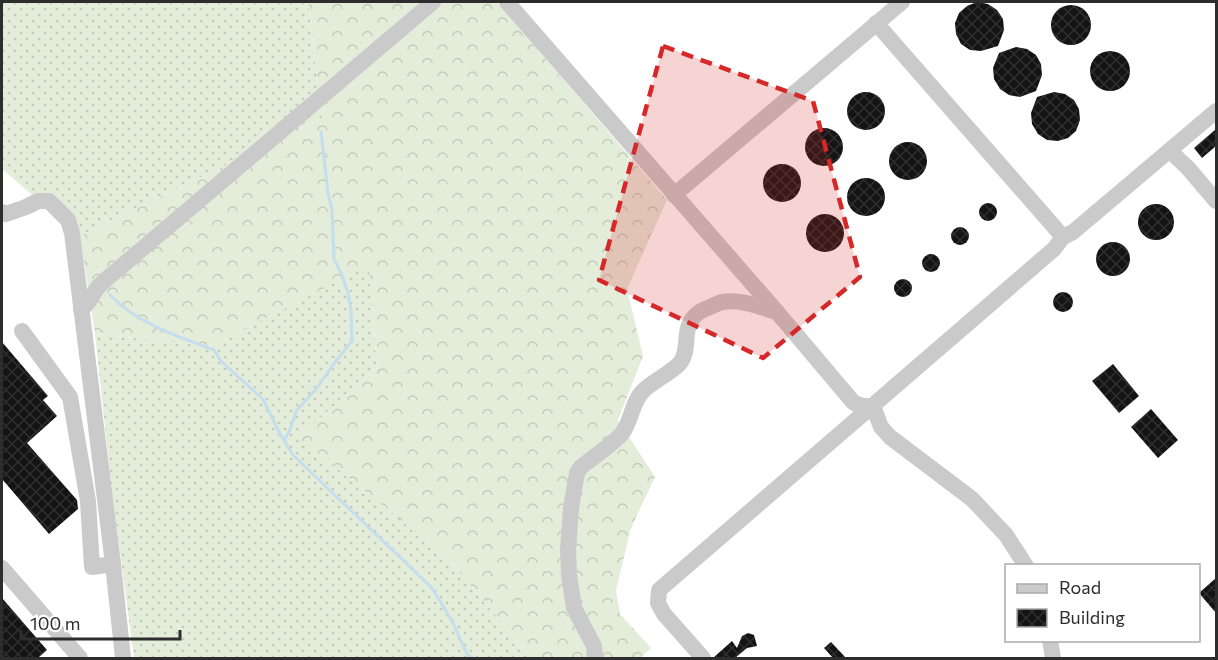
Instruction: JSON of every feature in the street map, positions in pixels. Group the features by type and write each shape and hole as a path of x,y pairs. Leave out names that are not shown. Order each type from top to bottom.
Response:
{"street":[{"path":"81,309 87,306 98,287 433,2"},
{"path":"507,2 853,402 865,407 873,406"},
{"path":"674,195 902,2"},
{"path":"876,23 1063,237"},
{"path":"703,658 664,614 658,603 660,590 1054,249 1063,237 1073,232 1216,111"},
{"path":"1170,151 1216,201"},
{"path":"2,212 6,214 38,201 49,201 68,220 72,233 123,658"},
{"path":"595,658 594,646 574,608 569,575 568,550 577,473 581,467 622,434 637,398 643,390 678,365 684,357 686,334 697,312 722,302 741,303 777,312"},
{"path":"22,331 70,397 88,501 92,567 113,564"},
{"path":"873,406 881,427 890,437 972,499 1006,535 1025,564"},
{"path":"2,568 80,658"},
{"path":"1050,642 1053,658"}],"highlighted area":[{"path":"663,46 813,101 860,277 763,358 599,280"}],"green space":[{"path":"2,2 308,2 322,118 80,236 2,169"},
{"path":"308,2 497,2 667,200 627,289 643,356 618,420 655,477 631,528 616,590 620,614 651,648 640,658 531,658 448,558 298,437 377,368 369,265 213,346 95,334 80,236 322,118"},
{"path":"369,264 377,368 299,437 448,558 531,658 134,658 112,492 95,334 213,346"}],"building":[{"path":"977,2 988,4 997,10 1003,19 1004,30 998,46 981,51 970,50 961,44 956,34 955,23 959,13 967,6"},
{"path":"1071,5 1085,11 1091,25 1085,39 1071,45 1057,39 1051,25 1057,11"},
{"path":"1016,47 1027,49 1036,55 1041,64 1042,75 1036,91 1020,97 1009,95 1000,89 994,79 993,68 999,53"},
{"path":"1110,51 1124,57 1130,71 1124,85 1110,91 1096,85 1090,71 1096,57"},
{"path":"866,92 880,97 885,111 880,125 866,130 852,125 847,111 852,97"},
{"path":"1054,92 1065,94 1074,100 1079,109 1080,120 1076,131 1068,138 1058,141 1047,140 1038,134 1032,124 1031,113 1037,97"},
{"path":"824,128 838,133 843,147 838,161 824,166 810,161 805,147 810,133"},
{"path":"1216,129 1216,146 1202,158 1194,148"},
{"path":"908,142 922,147 927,161 922,175 908,180 894,175 889,161 894,147"},
{"path":"782,164 796,169 801,183 796,197 782,202 768,197 763,183 768,169"},
{"path":"866,178 880,183 885,197 880,211 866,216 852,211 847,197 852,183"},
{"path":"984,203 992,203 997,208 995,219 984,221 979,216 979,208"},
{"path":"1156,204 1169,209 1174,222 1169,235 1156,240 1143,235 1138,222 1143,209"},
{"path":"825,214 839,219 844,233 839,247 825,252 811,247 806,233 811,219"},
{"path":"956,227 964,227 969,232 967,243 956,245 951,240 951,232"},
{"path":"1113,242 1125,247 1130,259 1125,271 1113,276 1101,271 1096,259 1101,247"},
{"path":"927,254 935,254 940,259 938,270 927,272 922,267 922,259"},
{"path":"899,279 907,279 912,284 910,295 899,297 894,292 894,284"},
{"path":"1063,292 1070,295 1073,302 1070,309 1063,312 1056,309 1053,302 1056,295"},
{"path":"2,342 48,396 43,400 57,416 27,443 77,500 78,509 49,534 2,479"},
{"path":"1113,364 1139,396 1119,413 1092,381"},
{"path":"1151,409 1178,440 1158,458 1131,427"},
{"path":"1216,578 1216,613 1200,594"},
{"path":"2,598 47,650 38,658 2,658"},
{"path":"748,633 754,635 757,646 747,648 735,658 713,658 732,641 737,648 742,636"},
{"path":"831,642 846,658 833,658 824,648"}],"waterway":[{"path":"284,440 297,410 317,388 352,341 348,293 334,259 332,209 321,132"},
{"path":"110,295 145,321 214,350 221,361 263,399 293,455 431,587 452,621 467,654 472,658"}]}
